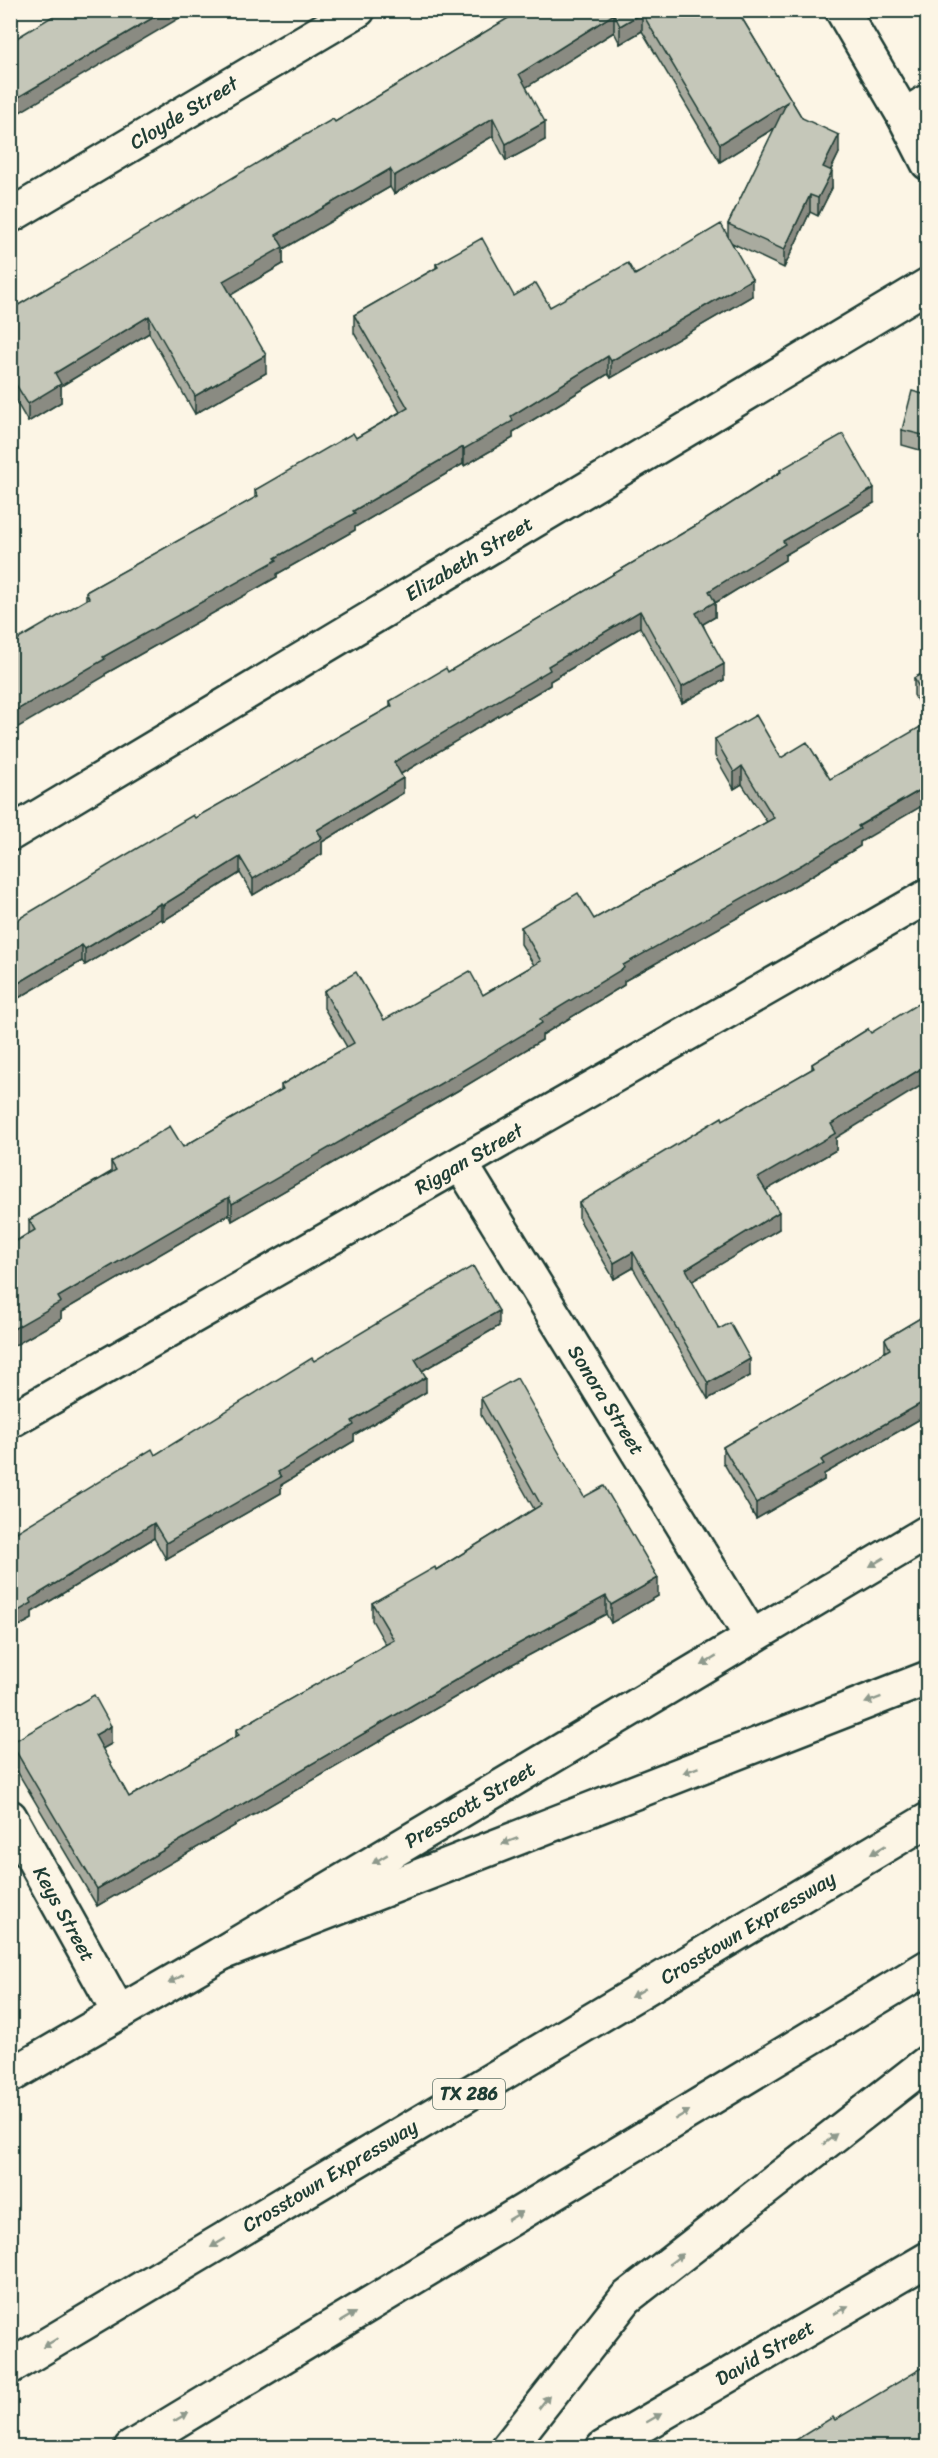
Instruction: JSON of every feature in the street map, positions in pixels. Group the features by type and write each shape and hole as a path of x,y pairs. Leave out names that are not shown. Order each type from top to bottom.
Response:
{"main road":[{"name":"Cloyde Street","path":"10,216 358,10"},
{"path":"842,10 916,109 927,163"},
{"name":"Elizabeth Street","path":"10,834 927,285"},
{"name":"Riggan Street","path":"10,1421 927,896"},
{"name":"Sonora Street","path":"461,1164 751,1636"},
{"name":"Presscott Street","path":"10,2076 222,1953 927,1532"},
{"path":"222,1953 927,1678"},
{"name":"Keys Street","path":"10,1817 118,2012"},
{"name":"Crosstown Expressway","path":"10,2367 927,1820"},
{"path":"131,2448 927,1967"},
{"path":"508,2448 626,2298 927,2062"},
{"name":"David Street","path":"603,2448 927,2259"}],"building":[{"path":"63,10 166,10 10,102 10,42"},
{"path":"522,10 737,10 802,118 839,135 823,167 832,171 818,198 810,195 784,250 728,224 787,102 720,144 642,13 620,26 614,14 519,74 545,122 506,144 493,118 394,176 390,169 276,235 283,247 223,281 266,355 195,396 149,316 55,373 61,384 28,404 10,375 10,310 279,150 333,119 335,122"},
{"path":"721,224 752,279 611,361 608,356 511,416 513,421 464,449 463,447 353,511 355,513 275,558 277,560 103,657 105,659 10,714 10,644 89,598 86,592 258,496 255,490 353,433 356,438 408,408 354,315 438,267 436,264 482,238 514,296 536,283 550,307 628,263 635,275"},
{"path":"912,391 927,395 927,436 902,430"},
{"path":"843,434 874,488 783,541 785,544 709,591 715,602 696,613 724,664 682,687 640,611 548,666 550,670 394,762 403,778 317,830 322,838 253,879 240,857 163,905 161,903 85,949 82,945 10,988 10,924 193,815 195,818 392,706 390,701 446,668 448,672 705,520 781,472 780,470"},
{"path":"927,671 927,702 914,678"},
{"path":"756,715 781,758 807,742 830,779 927,723 927,786 858,826 860,829 803,864 623,965 624,968 540,1019 542,1023 457,1074 232,1204 229,1197 58,1297 61,1302 10,1331 10,1245 35,1230 29,1220 116,1170 111,1162 170,1126 183,1147 283,1089 281,1085 354,1043 324,991 356,972 384,1020 470,971 483,995 541,961 521,927 578,893 594,919 774,818 742,766 734,772 715,739"},
{"path":"927,998 927,1065 831,1124 836,1133 758,1178 779,1212 686,1269 719,1329 730,1323 750,1359 708,1383 633,1252 614,1263 579,1203 722,1117 723,1120 814,1068 812,1064 868,1029 871,1033"},
{"path":"473,1266 499,1311 415,1359 426,1377 352,1421 354,1425 278,1472 281,1477 166,1543 154,1523 30,1599 32,1603 10,1616 10,1536 152,1449 155,1455 312,1358 314,1361"},
{"path":"927,1314 927,1400 821,1460 824,1464 756,1503 723,1447 890,1349 885,1339"},
{"path":"517,1378 584,1497 604,1486 658,1578 611,1605 606,1596 507,1650 97,1889 11,1743 94,1695 111,1726 95,1735 129,1797 239,1735 236,1730 394,1640 372,1603 435,1567 436,1570 541,1505 481,1398"},
{"path":"927,2365 927,2448 783,2448 833,2417 835,2420"}]}
